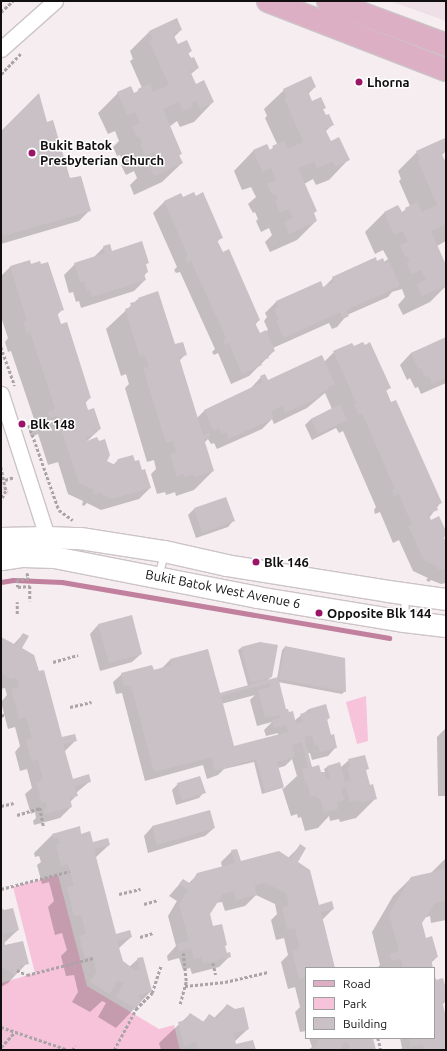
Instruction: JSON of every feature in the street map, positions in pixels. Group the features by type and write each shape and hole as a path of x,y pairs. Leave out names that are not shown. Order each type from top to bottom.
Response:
{"main road":[{"path":"268,1 446,70"},
{"path":"328,1 446,44"},
{"name":"Bukit Batok West Avenue 6","path":"1,538 47,536 80,538 164,551 226,565 446,599"},
{"name":"Bukit Batok West Avenue 6","path":"1,559 23,556 54,557 257,597 404,621 446,626"}],"street":[{"path":"1,49 55,1"},
{"path":"1,394 54,557"}],"lane":[{"path":"158,577 164,551"},
{"path":"404,621 405,593"}],"path":[{"path":"1,12 13,1"},
{"path":"1,467 5,480 6,491 1,501"},
{"path":"27,572 29,579 17,580 18,587 30,586 30,601"},
{"path":"17,602 17,614"},
{"path":"53,662 78,655"},
{"path":"70,707 91,702"},
{"path":"1,716 6,714"},
{"path":"1,806 14,803"},
{"path":"17,815 40,808 44,828"},
{"path":"1,889 70,871"},
{"path":"119,894 140,889"},
{"path":"144,904 158,900"},
{"path":"140,937 153,932"},
{"path":"180,1004 185,986 186,972 183,953"},
{"path":"17,970 27,975 93,958"},
{"path":"213,963 216,975"},
{"path":"114,1050 136,1009 152,993 161,966"},
{"path":"185,986 225,982 268,972"},
{"path":"1,1028 71,1050 74,1046"},
{"path":"1,1047 14,1032"},
{"path":"378,1039 381,1050"}],"shaded area":[{"path":"390,1 446,1 446,21"},
{"path":"1,469 9,494 1,496"}],"green space":[{"path":"366,696 368,741 357,744 346,702"},
{"path":"58,875 87,986 159,1029 174,1025 180,1050 1,1050 1,983 35,973 13,887"}],"building":[{"path":"177,18 182,30 173,34 178,44 187,40 192,51 188,53 191,58 194,57 199,68 190,71 196,84 204,80 214,102 200,109 196,101 192,103 193,106 183,111 179,102 163,109 182,154 179,155 183,163 154,176 149,165 158,161 154,152 145,156 140,144 142,143 139,136 137,138 132,126 140,123 135,112 127,115 117,92 131,86 134,93 138,91 138,89 150,83 153,92 169,85 149,41 153,40 149,31"},
{"path":"311,76 316,87 308,91 312,101 321,97 326,108 323,109 326,115 329,114 334,125 325,129 331,141 339,137 350,160 335,167 333,161 317,168 314,162 298,168 317,211 314,213 317,221 289,234 284,222 293,218 289,209 280,213 275,201 278,200 275,193 272,195 267,184 276,180 271,168 262,172 253,150 267,144 270,150 274,148 272,146 284,141 288,149 303,142 284,98 287,97 283,89"},
{"name":"Bukit Batok Presbyterian Church","path":"39,93 47,122 53,120 70,178 81,176 91,211 3,236 1,228 1,131"},
{"path":"445,138 446,150 441,153 446,162 446,224 431,231 446,265 446,285 422,296 417,284 426,280 421,270 412,274 407,263 410,262 407,256 405,257 400,245 408,242 403,231 394,235 384,212 398,205 402,212 406,210 405,208 417,202 422,212 437,205 418,161 420,159 416,151"},
{"path":"194,192 196,196 203,192 223,238 217,240 223,252 229,249 260,320 255,323 260,333 266,330 275,351 267,355 269,358 260,361 262,365 242,374 229,343 225,345 223,340 226,338 191,261 187,263 185,258 188,256 164,201 181,193 183,197"},
{"path":"142,241 149,263 146,264 148,272 144,274 146,280 92,297 90,290 87,291 84,281 80,282 74,263 105,253 103,246 110,244 112,251"},
{"path":"376,257 377,261 383,258 385,263 389,261 400,286 346,310 349,316 343,319 340,312 284,338 276,320 279,319 274,309 278,307 276,301 321,281 323,287 334,282 332,277"},
{"path":"30,260 31,264 40,261 41,264 48,262 64,310 57,312 61,324 67,322 91,398 85,400 88,410 94,408 101,429 94,431 95,434 86,437 87,441 97,437 99,441 105,439 110,455 107,461 115,465 118,459 133,455 135,461 139,460 142,470 145,469 151,488 112,499 98,492 96,495 92,493 94,490 79,483 57,416 50,418 48,412 55,409 30,332 27,334 23,322 27,321 10,266"},
{"path":"158,291 175,344 183,342 187,355 179,357 203,435 209,433 211,437 204,439 214,471 195,477 194,474 185,477 184,474 176,476 170,454 176,452 173,441 166,443 143,368 149,367 145,356 140,357 125,309 131,307 130,303 139,301 138,298"},
{"path":"446,337 446,378 432,384 429,376 426,378 421,368 418,369 411,353"},
{"path":"363,342 365,345 370,342 391,388 386,390 391,402 396,400 442,503 436,505 438,510 428,514 431,520 439,516 446,531 444,539 446,539 446,570 437,569 438,567 424,560 408,526 412,525 399,494 394,496 392,490 395,489 362,413 358,415 354,405 357,404 333,351 352,343 354,346"},
{"path":"322,355 335,384 328,387 329,389 318,395 320,397 285,413 282,406 271,412 274,418 229,439 226,432 222,434 219,428 214,431 204,410 263,382 260,376 265,374 268,380"},
{"path":"340,404 347,420 318,434 311,419"},
{"path":"226,497 235,521 202,533 194,508"},
{"path":"132,615 142,654 109,663 98,624"},
{"path":"23,633 29,636 22,648 34,655 39,671 44,670 62,737 75,734 77,741 63,744 73,779 89,774 91,782 75,786 78,796 70,798 72,807 45,814 44,809 47,808 46,802 42,803 36,782 43,780 38,759 31,761 26,740 32,738 26,717 19,719 11,689 19,687 16,677 11,679 1,673 1,637 16,645"},
{"path":"260,642 278,645 272,677 250,683 241,647"},
{"path":"285,646 345,658 346,692 279,679"},
{"path":"208,649 220,693 278,677 286,709 288,709 289,712 293,711 296,724 303,722 300,714 310,711 309,709 326,704 330,718 327,719 331,735 334,734 337,748 320,752 318,745 315,746 312,735 304,737 312,767 319,765 321,772 325,772 326,779 330,778 327,766 340,762 345,782 351,780 347,768 350,767 348,759 365,755 369,769 366,770 370,785 373,784 377,799 360,803 359,800 350,802 346,787 341,788 344,800 337,803 338,809 324,812 320,798 317,799 316,795 311,797 307,783 305,784 302,769 308,768 302,742 292,745 295,757 277,762 284,787 265,792 256,759 215,771 212,757 154,772 131,685 124,686 121,673 152,665 154,670 171,665 170,659","holes":["270,683 271,687 258,690 265,718 279,715 280,718 272,720 274,728 286,725 288,732 234,746 221,696"]},
{"path":"200,776 206,793 182,800 177,783"},
{"path":"210,810 215,828 157,845 152,826"},
{"path":"80,826 81,834 90,831 93,842 108,838 110,845 94,849 116,934 130,930 132,937 117,941 123,961 136,971 140,970 137,958 143,957 152,991 139,995 141,1001 136,1009 116,997 124,983 118,980 110,994 90,982 95,974 97,974 93,956 85,958 79,936 86,934 81,915 74,916 67,887 74,885 68,864 61,866 56,845 60,844 58,837 53,839 52,834"},
{"path":"300,844 306,848 298,862 310,870 319,905 332,901 334,909 321,912 335,967 305,967 305,977 299,979 292,950 300,948 295,928 287,930 282,908 289,906 286,893 265,883 255,885 257,895 236,900 234,891 223,894 210,914 213,926 222,924 227,945 225,946 227,953 230,952 231,957 203,964 201,957 194,959 191,948 179,951 177,944 189,941 179,904 188,890 179,884 183,879 191,884 197,873 235,863 231,850 237,849 241,861 279,851 291,859"},
{"path":"446,869 446,900 435,903 422,923 426,938 432,936 438,957 431,959 433,967 403,967 401,959 392,961 390,954 399,951 389,914 411,877"},
{"path":"1,908 4,910 13,908 19,930 3,934 5,945 23,941 29,964 20,966 15,975 1,966"},
{"path":"435,976 436,980 443,978 446,989 446,1000 442,1001 446,1017 446,1050 424,1050 423,1044 410,1047 409,1040 435,1039"},
{"path":"227,1004 235,1009 244,1007 249,1029 233,1033 236,1044 253,1040 256,1050 198,1050 196,1042 184,1046 178,1022 186,1020 190,1013 204,1022 209,1014 217,1019"},
{"path":"319,1039 373,1039 376,1050 348,1050 350,1045 344,1042 340,1050 322,1050 315,1047"}],"waterway":[{"path":"1,582 13,580 62,582 389,638"}],"place":[{"name":"Lhorna","path":"359,82"},
{"name":"Bukit Batok Presbyterian Church","path":"32,153"},
{"name":"Blk 148","path":"22,424"},
{"name":"Blk 146","path":"256,562"},
{"name":"Opposite Blk 144","path":"319,613"}]}
